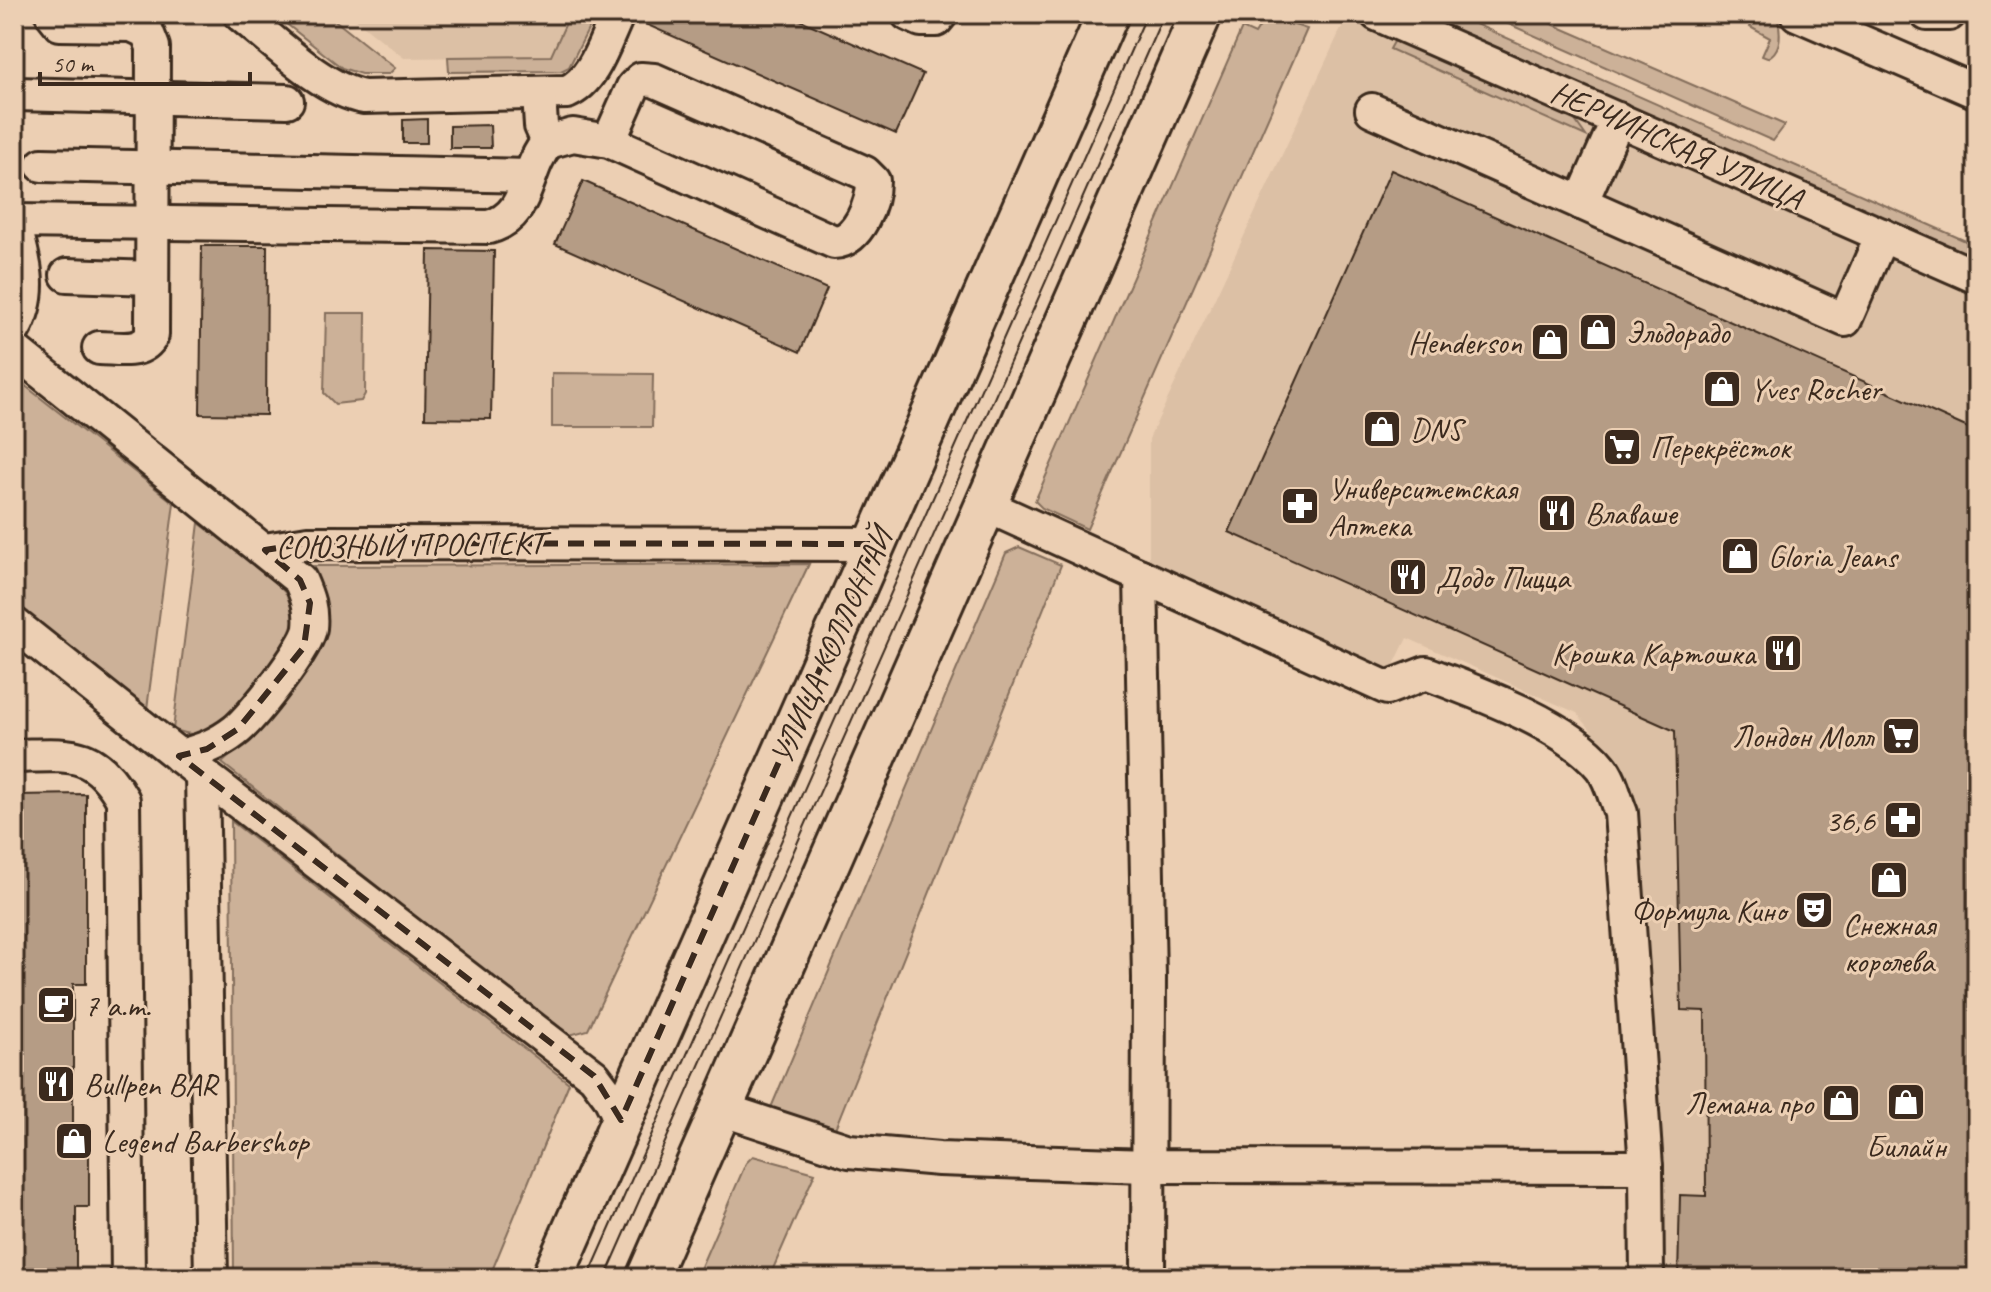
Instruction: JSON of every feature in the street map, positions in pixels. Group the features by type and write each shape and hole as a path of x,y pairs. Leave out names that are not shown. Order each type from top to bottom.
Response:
{"main road":[{"name":"УЛИЦА КОЛЛОНТАЙ","path":"552,1278 1108,14"},
{"path":"647,1278 724,1110 1201,14"}],"street":[{"path":"52,14 60,24 132,25 147,32 153,47 152,335 147,344 138,349 99,348"},
{"path":"240,14 346,94 567,92 581,86 618,14"},
{"path":"908,14 921,20 936,20 941,14"},
{"name":"НЕРЧИНСКАЯ УЛИЦА","path":"1377,14 1977,277"},
{"path":"1797,14 1977,92"},
{"path":"1927,14 1949,14"},
{"path":"14,329 25,310 28,276 14,222 489,227 513,215 521,204 535,157 548,142 573,135 609,141 834,242 845,242 854,235 873,192 873,181 865,173 654,80 641,79 633,87 609,141"},
{"path":"16,94 287,101"},
{"path":"539,94 541,126 548,142"},
{"path":"1372,110 1845,320 1882,235"},
{"path":"1581,203 1618,119"},
{"path":"42,165 528,176"},
{"path":"67,275 152,278"},
{"name":"СОЮЗНЫЙ ПРОСПЕКТ","path":"14,350 265,550 308,543 875,544"},
{"path":"987,506 1387,688 1426,673 1500,701 1574,744 1604,769 1621,813 1646,1167 1647,1278"},
{"path":"211,1278 190,765 207,749 238,729 304,647 310,630 310,603 300,580 265,550"},
{"path":"1141,576 1149,978 1148,1278"},
{"path":"14,624 190,765 594,1076 621,1120"},
{"path":"14,756 69,755 94,762 110,777 123,800 128,1278"},
{"path":"724,1110 859,1152 939,1159 1147,1166 1646,1167"}],"highlighted area":[{"path":"308,543 875,544 621,1120 594,1076 179,756 207,749 238,729 304,647 310,603 300,580 265,550"}],"shaded area":[{"path":"274,14 327,14 395,68 389,74 361,74 342,68"},
{"path":"349,14 570,14 551,56 404,58"},
{"path":"570,14 596,14 569,67 561,71 449,72 448,57 551,56"},
{"path":"1422,14 1453,14 1977,246 1977,260"},
{"path":"1486,14 1529,14 1785,125 1773,141"},
{"path":"1757,14 1778,20 1778,47 1767,58 1762,56 1770,38 1750,27"},
{"path":"1347,16 1977,298 1977,1278 1659,1278 1637,811 1615,759 1577,713 1407,638 1390,673 1149,569 1149,439"},
{"path":"1272,18 1307,29 1087,529 1042,508 1035,501 1242,28 1255,34 1262,23"},
{"path":"1395,40 1574,119 1586,136 1390,49"},
{"path":"326,313 366,313 365,394 361,401 335,404 324,393"},
{"path":"552,373 653,374 652,427 552,427"},
{"path":"14,377 174,503 147,709 14,603"},
{"path":"199,523 278,585 293,604 294,617 280,649 221,724 209,731 192,734 173,729"},
{"path":"1019,547 1061,565 832,1136 770,1110 1006,553"},
{"path":"809,564 588,1030 566,1036 222,763 263,726 325,640 326,609 311,566"},
{"path":"231,821 569,1083 489,1278 234,1278"},
{"path":"753,1156 815,1173 769,1278 696,1278 746,1163"}],"building":[{"path":"637,14 787,14 923,74 896,134 636,20"},
{"path":"427,119 427,143 403,143 403,120"},
{"path":"490,125 491,148 450,148 450,126"},
{"path":"1391,170 1977,432 1977,1278 1678,1278 1680,1195 1706,1196 1705,1011 1681,1010 1675,731 1229,532"},
{"path":"583,181 827,289 800,352 555,244"},
{"path":"202,246 267,246 266,415 200,414"},
{"path":"428,250 494,251 491,419 425,418"},
{"path":"86,794 86,984 73,984 73,1138 89,1138 89,1207 76,1207 76,1278 17,1278 14,795"}],"tram line":[{"path":"588,1278 1147,14"},
{"path":"605,1278 1164,14"}],"place":[{"name":"Эльдорадо","path":"1598,332"},
{"name":"Henderson","path":"1550,342"},
{"name":"Yves Rocher","path":"1722,389"},
{"name":"DNS","path":"1382,429"},
{"name":"Перекрёсток","path":"1622,447"},
{"name":"Университетская Аптека","path":"1300,506"},
{"name":"Влаваше","path":"1557,513"},
{"name":"Gloria Jeans","path":"1740,556"},
{"name":"Додо Пицца","path":"1408,577"},
{"name":"Крошка Картошка","path":"1783,653"},
{"name":"Лондон Молл","path":"1901,736"},
{"name":"36,6","path":"1903,820"},
{"name":"Снежная королева","path":"1889,880"},
{"name":"Формула Кино","path":"1814,910"},
{"name":"7 a.m.","path":"56,1005"},
{"name":"Bullpen BAR","path":"56,1084"},
{"name":"Билайн","path":"1906,1102"},
{"name":"Лемана про","path":"1841,1103"},
{"name":"Legend Barbershop","path":"74,1141"}]}
